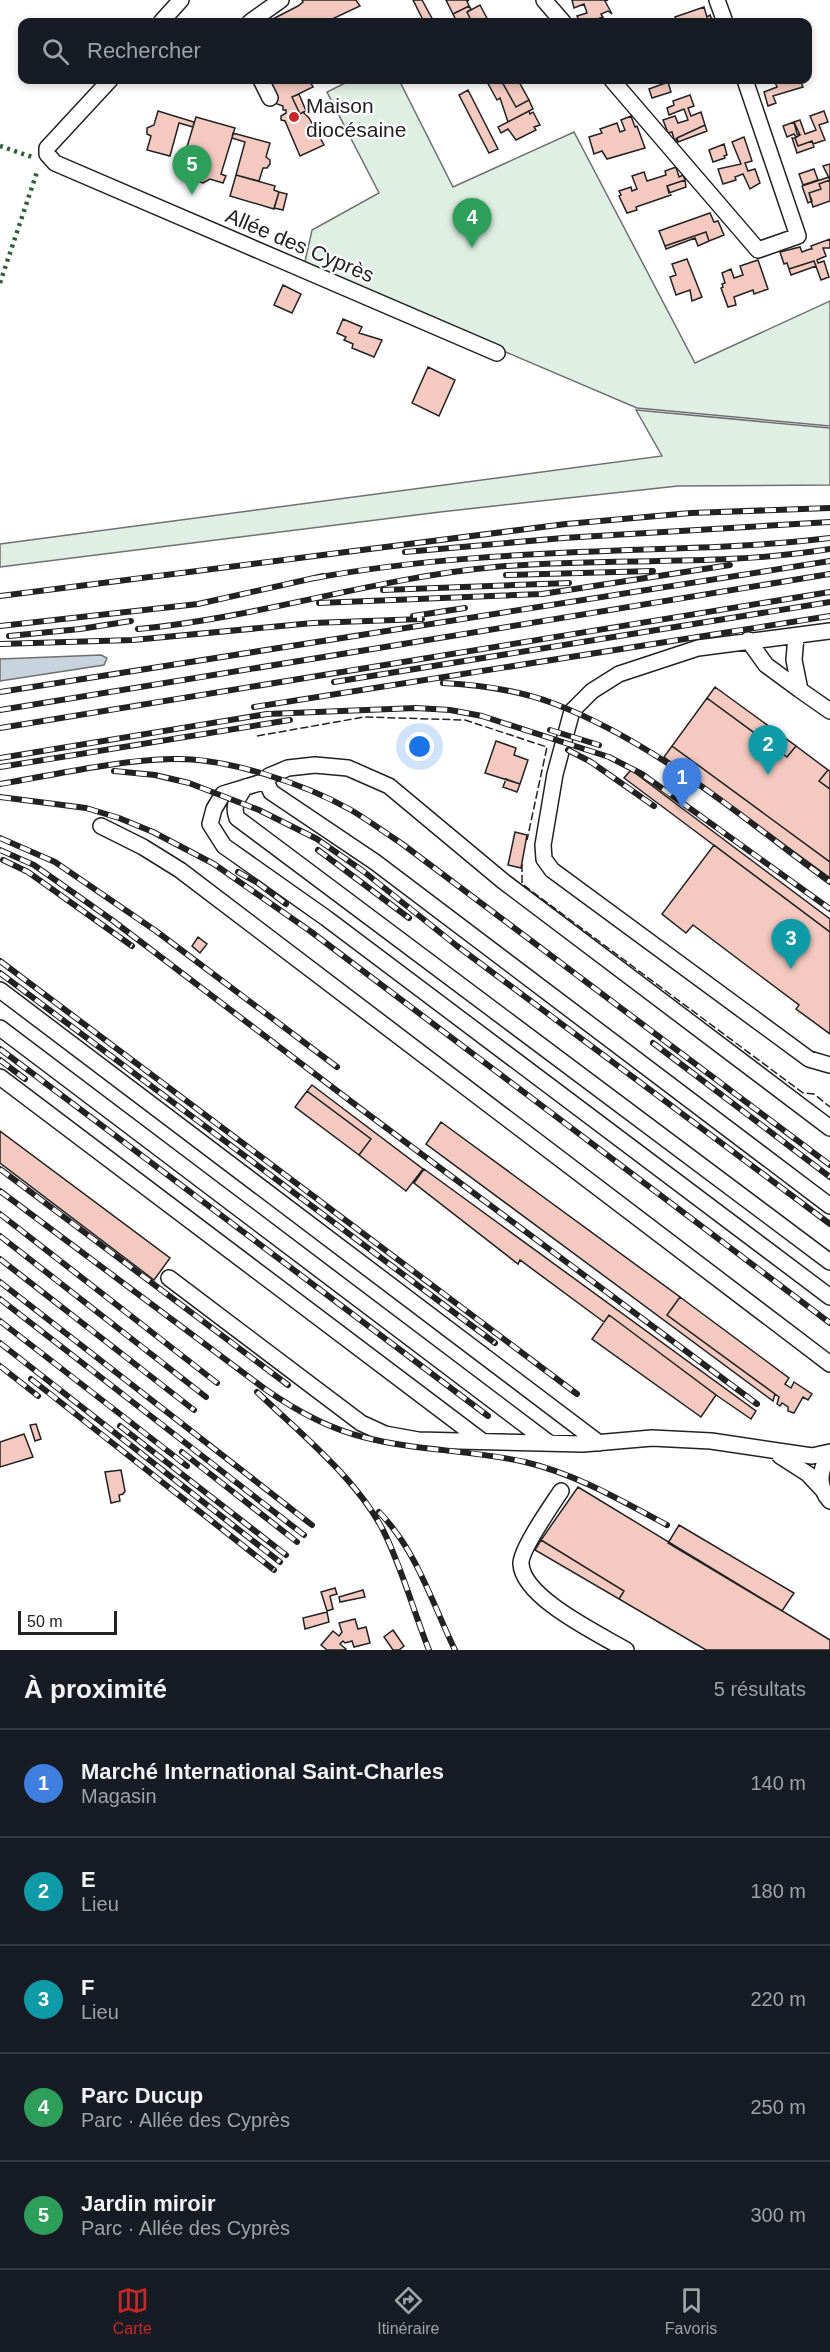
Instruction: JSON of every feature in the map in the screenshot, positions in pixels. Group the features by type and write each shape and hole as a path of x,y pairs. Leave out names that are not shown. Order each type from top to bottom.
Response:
{"street":[{"path":"165,18 182,0"},
{"path":"256,18 281,0"},
{"path":"544,0 560,18"},
{"path":"717,0 724,18"},
{"name":"Allée des Cyprès","path":"106,84 47,148 47,154 55,163 497,353"},
{"path":"263,84 270,98"},
{"path":"615,84 758,250 798,236 746,84"},
{"path":"830,631 698,648 619,674 592,691 572,711 555,774 543,845 544,859 552,870 809,1059 830,1065"},
{"path":"796,636 794,660 800,690"},
{"path":"748,640 766,665 830,711"},
{"path":"830,1128 503,881 389,786 348,768 315,765 288,768 268,776 266,781 223,794 214,809 210,824 224,846 327,918 830,1297"},
{"path":"266,781 272,792 375,861 830,1206"},
{"path":"245,787 234,810 237,818 830,1262"},
{"path":"101,826 143,847 180,870 830,1364"},
{"path":"0,990 599,1443"},
{"path":"0,1028 549,1443"},
{"path":"0,1077 482,1441"},
{"path":"169,1278 361,1423 385,1434 418,1440 549,1443 599,1443 652,1438 711,1442 812,1456 830,1454"},
{"path":"769,1451 808,1474 826,1495"},
{"path":"826,1495 820,1479 822,1468 830,1454"},
{"path":"561,1491 524,1551 520,1564 526,1581 554,1609 626,1650"}],"green space":[{"path":"343,84 401,84 453,187 574,132 695,363 830,301 830,426 637,408 304,266 312,230 379,193 327,92"},
{"path":"636,410 830,428 830,485 678,486 440,512 0,567 0,544 662,456"}],"shaded area":[{"path":"101,655 107,658 104,665 0,681 0,659"}],"building":[{"path":"302,0 356,0 360,6 334,18 275,18 303,2"},
{"path":"413,0 422,0 432,18 422,18"},
{"path":"446,0 469,0 467,1 469,6 453,14"},
{"path":"572,0 608,0 605,1 612,14 608,11 601,14 603,17 600,18 578,18 577,16 587,13 584,4 574,8"},
{"path":"480,5 487,18 470,18 467,12"},
{"path":"469,6 471,9 467,12 470,18 455,18 453,14"},
{"path":"704,7 707,17 710,15 711,18 675,18"},
{"name":"Maison diocésaine","path":"268,84 311,84 313,87 292,97 300,114 303,112 309,118 324,145 300,156 285,121 281,120 286,110 277,104"},
{"path":"488,84 503,84 516,107 529,100 533,109 508,122 500,98 497,100"},
{"path":"503,84 520,84 529,100 516,107"},
{"path":"669,84 671,92 652,98 649,89"},
{"path":"776,84 802,84 803,87 773,96 776,103 768,106 764,92 777,87"},
{"path":"468,90 498,149 489,153 459,95"},
{"path":"299,94 306,111 300,114 292,97"},
{"path":"690,95 694,106 688,108 691,116 701,112 705,125 677,138 678,142 676,142 677,139 674,139 672,132 668,133 663,120 675,116 678,123 688,120 684,109 669,115 667,108 674,105 673,101"},
{"path":"158,111 194,122 193,127 179,123 170,156 147,150 151,136 147,134 147,128 154,125"},
{"path":"529,111 530,114 533,112 540,125 534,127 536,130 516,140 508,129 501,133 498,127"},
{"path":"824,111 828,122 819,125 825,140 813,144 812,141 798,146 795,138 800,135 794,122 800,120 805,134 816,130 810,116"},
{"path":"631,116 645,148 607,159 602,151 594,154 589,137 602,133 600,129 617,123 620,132 625,130 621,120"},
{"path":"196,117 235,128 221,174 226,176 223,183 210,179 203,183 194,180 189,173 180,170"},
{"path":"794,122 797,134 800,135 796,137 794,134 787,137 783,126"},
{"path":"705,125 707,131 678,142 677,138"},
{"path":"233,133 270,143 266,157 270,160 270,164 267,168 263,168 259,181 236,175 245,142 232,138"},
{"path":"744,137 752,161 745,163 748,171 755,169 760,183 750,189 743,174 735,177 736,180 723,184 718,169 741,164 732,142"},
{"path":"792,138 795,138 798,146 812,141 814,147 797,153"},
{"path":"724,144 727,155 713,162 709,150"},
{"path":"830,164 830,180 823,166"},
{"path":"676,167 679,177 683,175 685,180 667,186 671,195 636,207 637,210 627,213 619,191 631,187 632,191 637,189 632,176 644,172 647,181 666,175 665,171"},
{"path":"814,169 818,180 803,185 799,174"},
{"path":"236,175 275,186 274,190 279,192 274,209 230,196"},
{"path":"829,177 830,180 819,184 821,189 809,193 812,201 808,203 802,186"},
{"path":"685,180 686,187 669,193 667,186"},
{"path":"830,180 830,201 813,207 809,193 821,189 819,184"},
{"path":"279,192 287,194 283,210 274,208"},
{"path":"710,213 714,222 718,221 724,235 709,241 706,232 665,246 659,231"},
{"path":"706,232 709,241 698,246 695,238 666,249 665,246"},
{"path":"830,239 830,248 823,248 826,256 817,260 818,263 824,261 829,277 821,280 814,261 789,269 787,263 784,264 780,252 800,247 802,252"},
{"path":"687,259 702,297 692,301 690,290 676,295 670,277 676,275 672,264"},
{"path":"758,260 768,289 754,294 753,290 734,297 736,305 728,307 721,288 725,283 722,273 731,269 734,278 743,275 740,266"},
{"path":"814,261 816,266 791,275 789,269"},
{"path":"283,285 301,294 292,313 274,305"},
{"path":"343,319 362,327 359,333 382,340 374,357 352,348 353,344 344,340 346,337 337,333"},
{"path":"428,367 455,380 439,416 412,403"},
{"path":"715,687 796,746 787,757 707,698"},
{"path":"707,698 787,757 796,746 828,770 819,781 830,789 830,862 672,746"},
{"path":"496,741 516,748 514,755 528,760 520,784 485,773"},
{"path":"672,746 830,862 830,878 664,757"},
{"path":"631,770 830,919 830,932 624,778"},
{"path":"828,770 830,771 830,789 819,781"},
{"path":"506,779 520,784 517,792 503,787"},
{"path":"515,832 527,835 521,868 508,865"},
{"path":"714,845 830,932 830,1034 796,1009 799,1005 693,925 686,933 662,914"},
{"path":"198,937 207,944 200,953 192,946"},
{"path":"312,1085 423,1169 406,1191 359,1155 371,1139 307,1091"},
{"path":"307,1091 371,1139 359,1155 295,1107"},
{"path":"441,1122 680,1297 667,1315 775,1394 773,1401 426,1144"},
{"path":"0,1131 170,1258 154,1280 0,1163"},
{"path":"424,1169 756,1411 751,1419 609,1315 604,1322 520,1260 518,1264 414,1183"},
{"path":"680,1297 789,1378 785,1384 791,1388 794,1382 812,1394 808,1400 803,1397 794,1413 788,1411 788,1407 782,1403 780,1406 777,1404 779,1397 667,1315"},
{"path":"609,1315 716,1395 701,1417 592,1339"},
{"path":"36,1424 41,1439 35,1441 30,1425"},
{"path":"24,1434 33,1457 0,1467 0,1442"},
{"path":"121,1470 125,1491 119,1495 120,1501 111,1503 105,1472"},
{"path":"578,1487 830,1640 830,1650 706,1650 619,1599 624,1591 541,1540"},
{"path":"679,1525 794,1593 782,1611 668,1543"},
{"path":"541,1540 624,1591 619,1599 535,1550"},
{"path":"335,1588 337,1594 330,1596 333,1609 327,1611 321,1592"},
{"path":"363,1590 365,1597 340,1602 339,1597"},
{"path":"327,1612 329,1622 305,1629 303,1618"},
{"path":"355,1619 358,1629 366,1627 370,1643 354,1647 352,1641 345,1643 343,1641 340,1644 346,1649 344,1650 327,1650 321,1645 333,1631 339,1636 342,1632 339,1623"},
{"path":"393,1630 404,1646 399,1650 393,1650 384,1637"}],"railway":[{"path":"0,596 566,524 691,513 830,508"},
{"path":"405,552 563,538 830,522"},
{"path":"315,578 393,566 472,558 730,546 830,538"},
{"path":"138,629 227,616 450,572 579,562 746,558 830,549"},
{"path":"0,692 830,561"},
{"path":"319,603 542,594 730,565"},
{"path":"506,575 653,571"},
{"path":"0,710 830,574"},
{"path":"0,626 198,604 323,576"},
{"path":"383,590 569,583"},
{"path":"0,728 830,592"},
{"path":"334,682 830,602"},
{"path":"413,616 465,608"},
{"path":"254,707 830,616"},
{"path":"0,644 133,640 313,623 422,619"},
{"path":"9,636 131,621"},
{"path":"443,683 486,687 528,695 592,720 663,760 732,808 830,882"},
{"path":"0,758 267,714 416,708 450,710 482,716 609,757 642,774 830,909"},
{"path":"0,767 290,720"},
{"path":"550,730 599,745"},
{"path":"568,750 591,762 654,806"},
{"path":"0,784 130,762 193,760 240,767 288,782 332,800 401,843 830,1165"},
{"path":"114,771 155,775 189,783 259,810 317,839 363,871 457,946 830,1224"},
{"path":"0,797 86,808 119,818 153,832 214,864 310,931 830,1323"},
{"path":"0,838 55,862 156,931 337,1067"},
{"path":"0,850 34,865 112,920 757,1404"},
{"path":"318,850 409,918"},
{"path":"3,860 28,872 132,946"},
{"path":"238,872 258,883 286,904"},
{"path":"0,961 577,1394"},
{"path":"0,973 495,1343"},
{"path":"653,1043 830,1177"},
{"path":"0,1049 488,1416"},
{"path":"0,1060 25,1079"},
{"path":"0,1169 288,1385"},
{"path":"0,1191 265,1389 312,1418 337,1429 383,1442 505,1458 544,1467 598,1489 667,1525"},
{"path":"0,1214 217,1383"},
{"path":"0,1236 206,1397"},
{"path":"0,1259 194,1410"},
{"path":"0,1282 312,1525"},
{"path":"0,1299 304,1535"},
{"path":"0,1321 187,1466"},
{"path":"0,1343 280,1562"},
{"path":"0,1366 38,1396"},
{"path":"31,1379 274,1570"},
{"path":"257,1392 326,1456 372,1511 396,1559 429,1650"},
{"path":"120,1426 286,1555"},
{"path":"182,1452 297,1542"},
{"path":"379,1512 404,1543 414,1560 455,1650"}],"hedge":[{"path":"0,146 32,157"},
{"path":"0,283 38,169"}],"fence":[{"path":"257,736 364,717 465,720 547,747 527,840"},
{"path":"522,864 522,884 803,1093 814,1094 830,1107"}],"place":[{"name":"Maison diocésaine","path":"294,117"},
{"name":"Jardin miroir","path":"192,195"},
{"name":"Parc Ducup","path":"472,248"},
{"name":"E","path":"768,775"},
{"name":"Marché International Saint-Charles","path":"682,808"},
{"name":"F","path":"791,969"}]}
